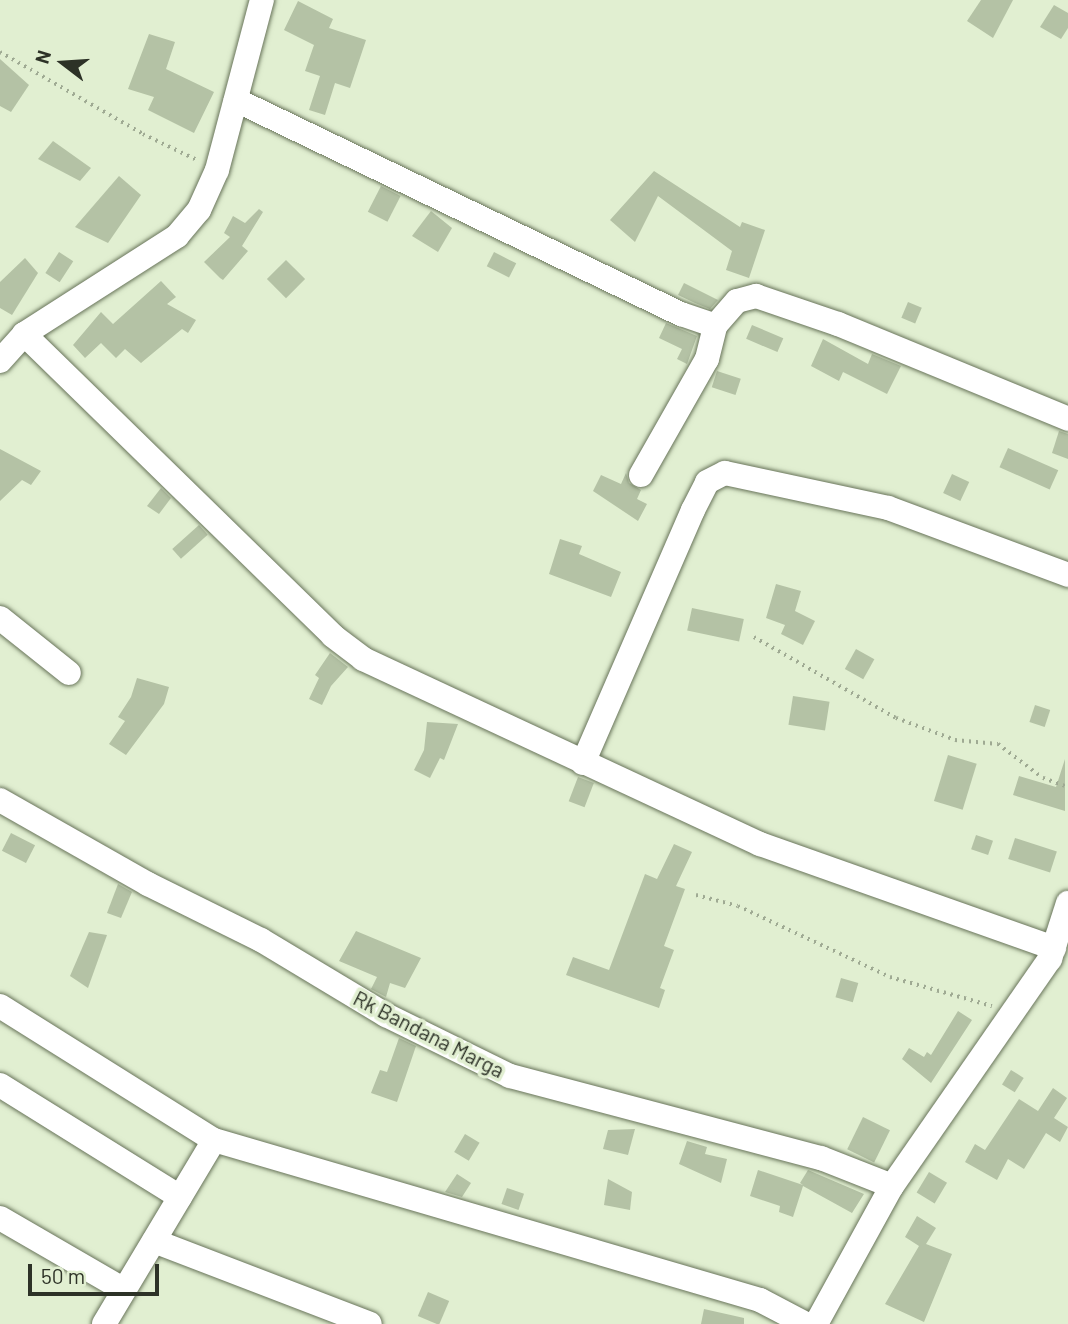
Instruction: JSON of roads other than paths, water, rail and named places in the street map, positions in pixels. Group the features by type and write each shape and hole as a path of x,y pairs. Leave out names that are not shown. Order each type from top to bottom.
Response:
{"street":[{"path":"0,361 24,334 177,236 199,210 217,170 262,0"},
{"path":"236,100 681,314 715,326"},
{"path":"641,475 657,454 707,359 715,326 737,301 756,296 838,324 1068,419"},
{"path":"24,334 333,636 362,659 760,844 1054,948"},
{"path":"583,763 697,500 707,482 725,473 888,508 1068,575"},
{"path":"0,618 69,673"},
{"name":"Rk Bandana Marga","path":"0,800 148,884 261,940 386,1015 510,1076 821,1158 892,1185"},
{"path":"816,1324 892,1185 1015,1010 1054,948 1068,903"},
{"path":"0,1006 214,1140 760,1300 806,1324"},
{"path":"0,1085 180,1197"},
{"path":"104,1324 214,1140"},
{"path":"0,1218 124,1290"},
{"path":"154,1241 370,1324"}]}
